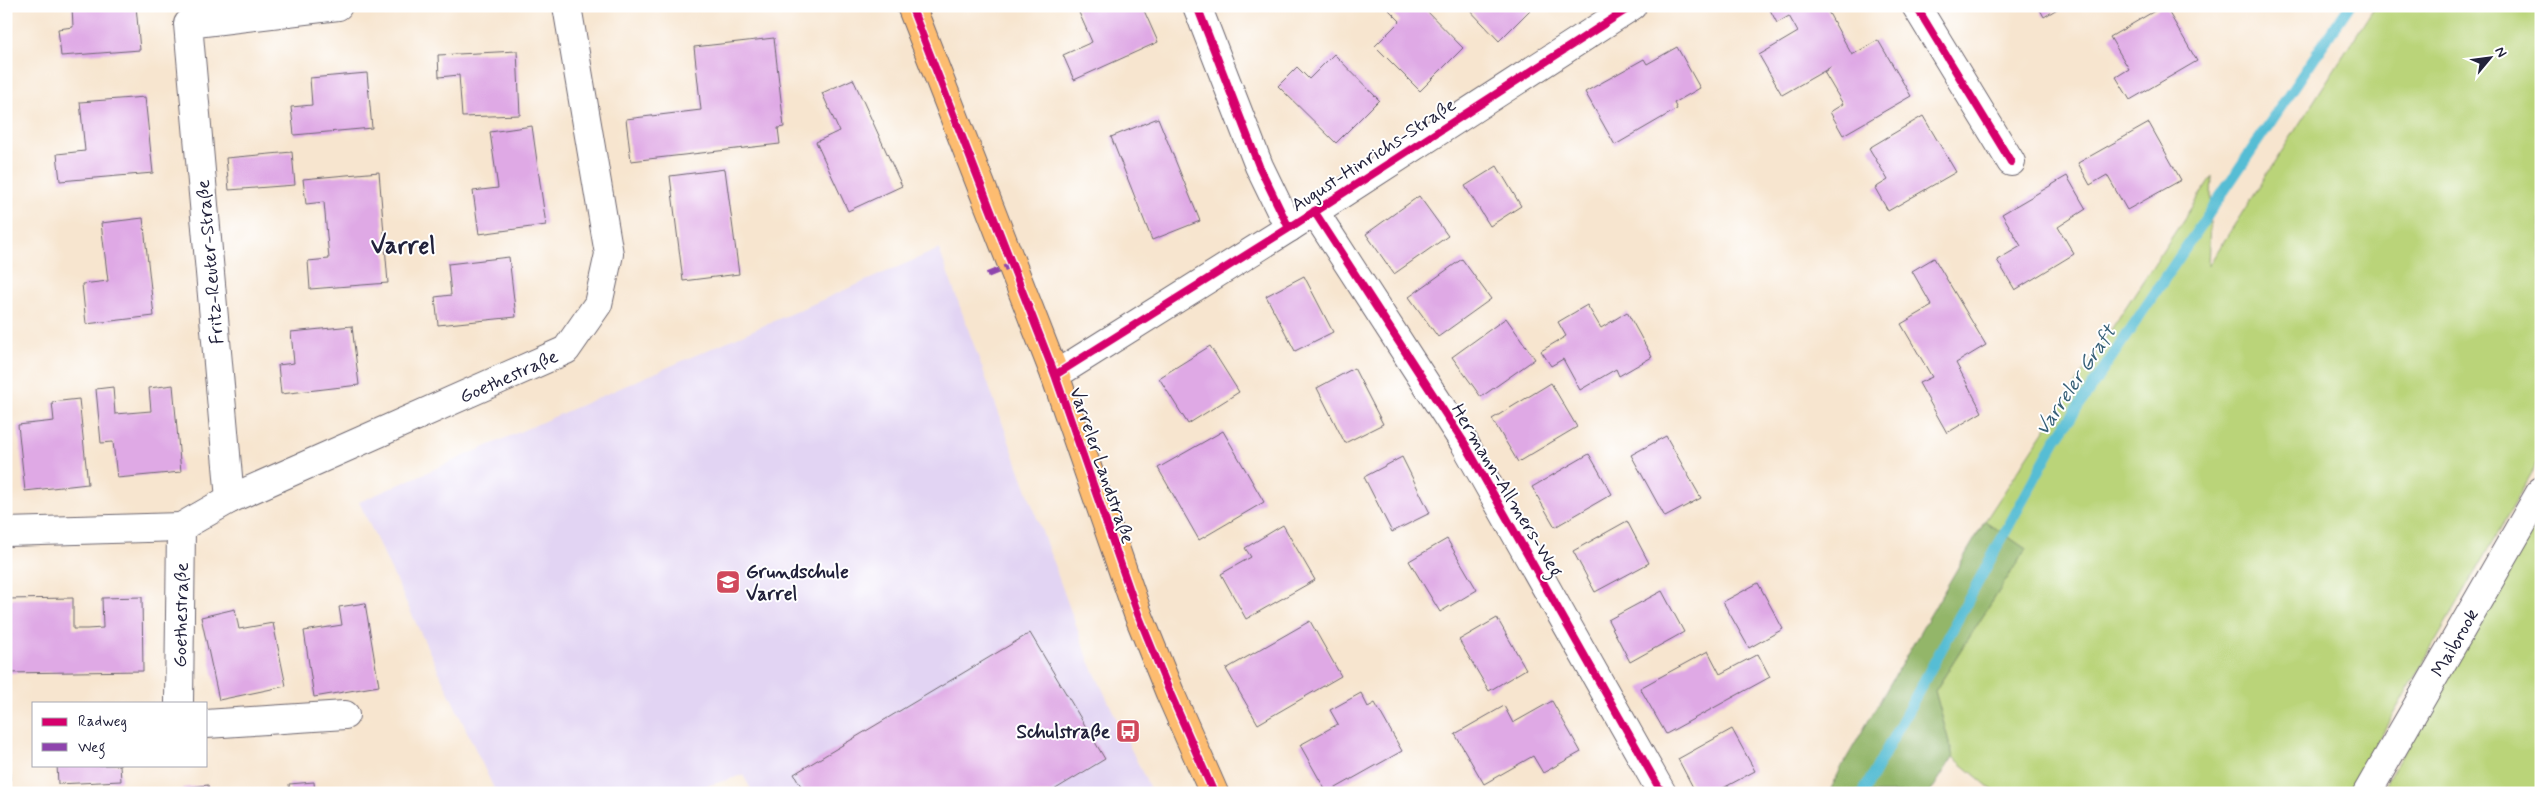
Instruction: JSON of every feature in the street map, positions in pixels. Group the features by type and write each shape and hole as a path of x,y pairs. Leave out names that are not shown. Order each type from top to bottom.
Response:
{"main road":[{"name":"Varreler Landstraße","path":"911,6 1055,375 1138,614 1214,793"}],"street":[{"name":"Fritz-Reuter-Straße","path":"230,499 187,15 338,6"},
{"name":"Goethestraße","path":"6,532 181,527 230,499 566,350 598,304 608,254 566,6"},
{"path":"1197,6 1258,166 1289,228"},
{"name":"August-Hinrichs-Straße","path":"1055,375 1289,228 1632,6"},
{"path":"1916,6 2011,162"},
{"name":"Hermann-Allmers-Weg","path":"1314,211 1465,444 1662,793"},
{"name":"Maibrook","path":"2367,793 2541,491"},
{"name":"Goethestraße","path":"179,702 181,527"},
{"path":"208,724 345,715"}],"shaded area":[{"name":"Grundschule Varrel","path":"939,249 1089,661 1152,793 753,793 743,775 684,793 496,793 359,502"}],"green space":[{"path":"2375,6 2541,6 2541,457 2348,793 1996,793 1953,757 1935,691 2026,549 1985,521 2212,176 2208,266"},
{"path":"2541,513 2541,793 2380,793"},
{"path":"1985,521 2026,549 1935,691 1953,757 1930,793 1829,793 1842,766"}],"building":[{"path":"72,6 136,6 140,50 61,56 58,29 73,27"},
{"path":"1080,6 1142,6 1158,42 1074,80 1063,55 1092,42 1077,8"},
{"path":"1385,6 1422,6 1463,48 1420,91 1375,46 1400,21"},
{"path":"1466,6 1534,6 1499,41"},
{"path":"1768,6 1825,6 1852,55 1878,40 1911,96 1843,135 1830,112 1843,104 1824,72 1831,67 1782,95 1759,55 1798,32 1789,16 1777,23"},
{"path":"2038,6 2062,6 2044,17"},
{"path":"2165,6 2197,61 2130,100 2116,77 2129,69 2110,37"},
{"path":"774,38 784,127 778,128 780,144 631,161 626,119 701,110 694,47"},
{"path":"1677,47 1700,88 1674,103 1677,109 1615,145 1585,92 1644,59 1647,64"},
{"path":"517,51 520,115 462,117 459,75 439,77 438,55"},
{"path":"1334,54 1379,100 1336,143 1278,86 1297,67 1309,79"},
{"path":"367,73 372,128 294,135 291,107 312,105 310,78"},
{"path":"853,79 902,186 848,211 816,142 839,131 822,93"},
{"path":"145,97 153,173 60,181 57,154 85,151 80,102"},
{"path":"1923,116 1956,172 1888,211 1875,188 1888,180 1869,148"},
{"path":"1158,118 1200,221 1152,240 1111,137"},
{"path":"2149,123 2181,180 2127,210 2107,175 2090,185 2078,163"},
{"path":"532,126 546,225 479,234 473,191 498,188 490,132"},
{"path":"292,152 295,185 229,190 226,158"},
{"path":"1497,166 1521,206 1490,226 1465,186"},
{"path":"725,169 739,274 683,281 670,176"},
{"path":"379,172 388,283 310,289 308,261 329,259 324,202 306,204 303,179"},
{"path":"2067,176 2086,209 2058,227 2074,254 2015,290 1997,260 2021,246 2002,214"},
{"path":"1419,196 1448,236 1394,274 1366,234"},
{"path":"143,218 154,316 86,324 82,284 108,281 101,223"},
{"path":"509,257 516,317 438,325 435,297 451,295 448,264"},
{"path":"1934,258 1986,345 1956,363 1982,412 1947,433 1919,383 1932,377 1901,324 1932,306 1912,271"},
{"path":"1462,259 1491,299 1438,337 1409,297"},
{"path":"1304,276 1333,332 1295,351 1266,296"},
{"path":"1587,305 1601,328 1627,312 1652,357 1619,376 1616,369 1580,390 1563,359 1551,366 1541,351 1566,336 1558,322"},
{"path":"1506,318 1535,359 1481,397 1452,357"},
{"path":"352,326 359,385 281,394 278,365 294,363 291,332"},
{"path":"1210,346 1239,392 1188,424 1159,378"},
{"path":"1354,368 1383,424 1345,443 1317,388"},
{"path":"1551,383 1577,427 1518,462 1492,419"},
{"path":"173,385 181,472 117,478 113,442 101,443 96,389 113,387 115,414 151,411 149,388"},
{"path":"79,399 88,484 25,491 18,425 54,421 52,402"},
{"path":"1223,431 1264,502 1199,540 1158,468"},
{"path":"1666,436 1701,498 1665,517 1631,455"},
{"path":"1589,454 1612,494 1555,527 1532,487"},
{"path":"1402,457 1430,513 1392,532 1364,477"},
{"path":"1627,521 1649,563 1595,592 1573,551"},
{"path":"1283,525 1315,580 1246,619 1221,574 1251,557 1245,548"},
{"path":"1447,539 1477,590 1440,612 1409,561"},
{"path":"1758,583 1783,629 1749,648 1723,602"},
{"path":"1662,591 1684,632 1630,662 1608,620"},
{"path":"142,597 143,671 6,673 6,599 73,598 73,629 87,629 103,628 102,598"},
{"path":"365,603 379,686 314,697 304,631 342,625 339,607"},
{"path":"235,609 239,629 273,623 286,686 219,700 201,617"},
{"path":"1497,618 1526,669 1489,691 1459,640"},
{"path":"1310,621 1341,676 1258,724 1226,669"},
{"path":"1030,633 1105,759 1049,793 805,793 794,774"},
{"path":"1708,651 1720,674 1758,654 1770,677 1666,734 1640,688"},
{"path":"1361,693 1368,707 1375,703 1402,751 1327,793 1300,745 1338,724 1330,710"},
{"path":"1552,701 1581,752 1543,773 1533,756 1484,784 1455,734 1504,706 1513,723"},
{"path":"1732,729 1755,771 1714,793 1696,793 1678,759"},
{"path":"6,738 8,738 10,780 6,780"},
{"path":"57,766 120,766 121,781 58,784"},
{"path":"314,782 315,793 290,793 289,784"},
{"path":"208,785 209,793 184,793 183,788"}],"waterway":[{"name":"Varreler Graft","path":"1863,793 2055,441 2349,6"}],"marked path":[{"path":"987,275 1012,265"}],"cycle path":[{"path":"911,6 1055,375 1138,614 1214,793"},
{"path":"1197,6 1259,166 1289,228"},
{"path":"1055,375 1289,228 1632,6"},
{"path":"1916,6 2011,162"},
{"path":"1314,211 1465,444 1662,793"}],"place":[{"name":"Grundschule Varrel","path":"728,582"},
{"name":"Schulstraße","path":"1128,731"}],"district":[{"name":"Varrel","path":"403,245"}]}
